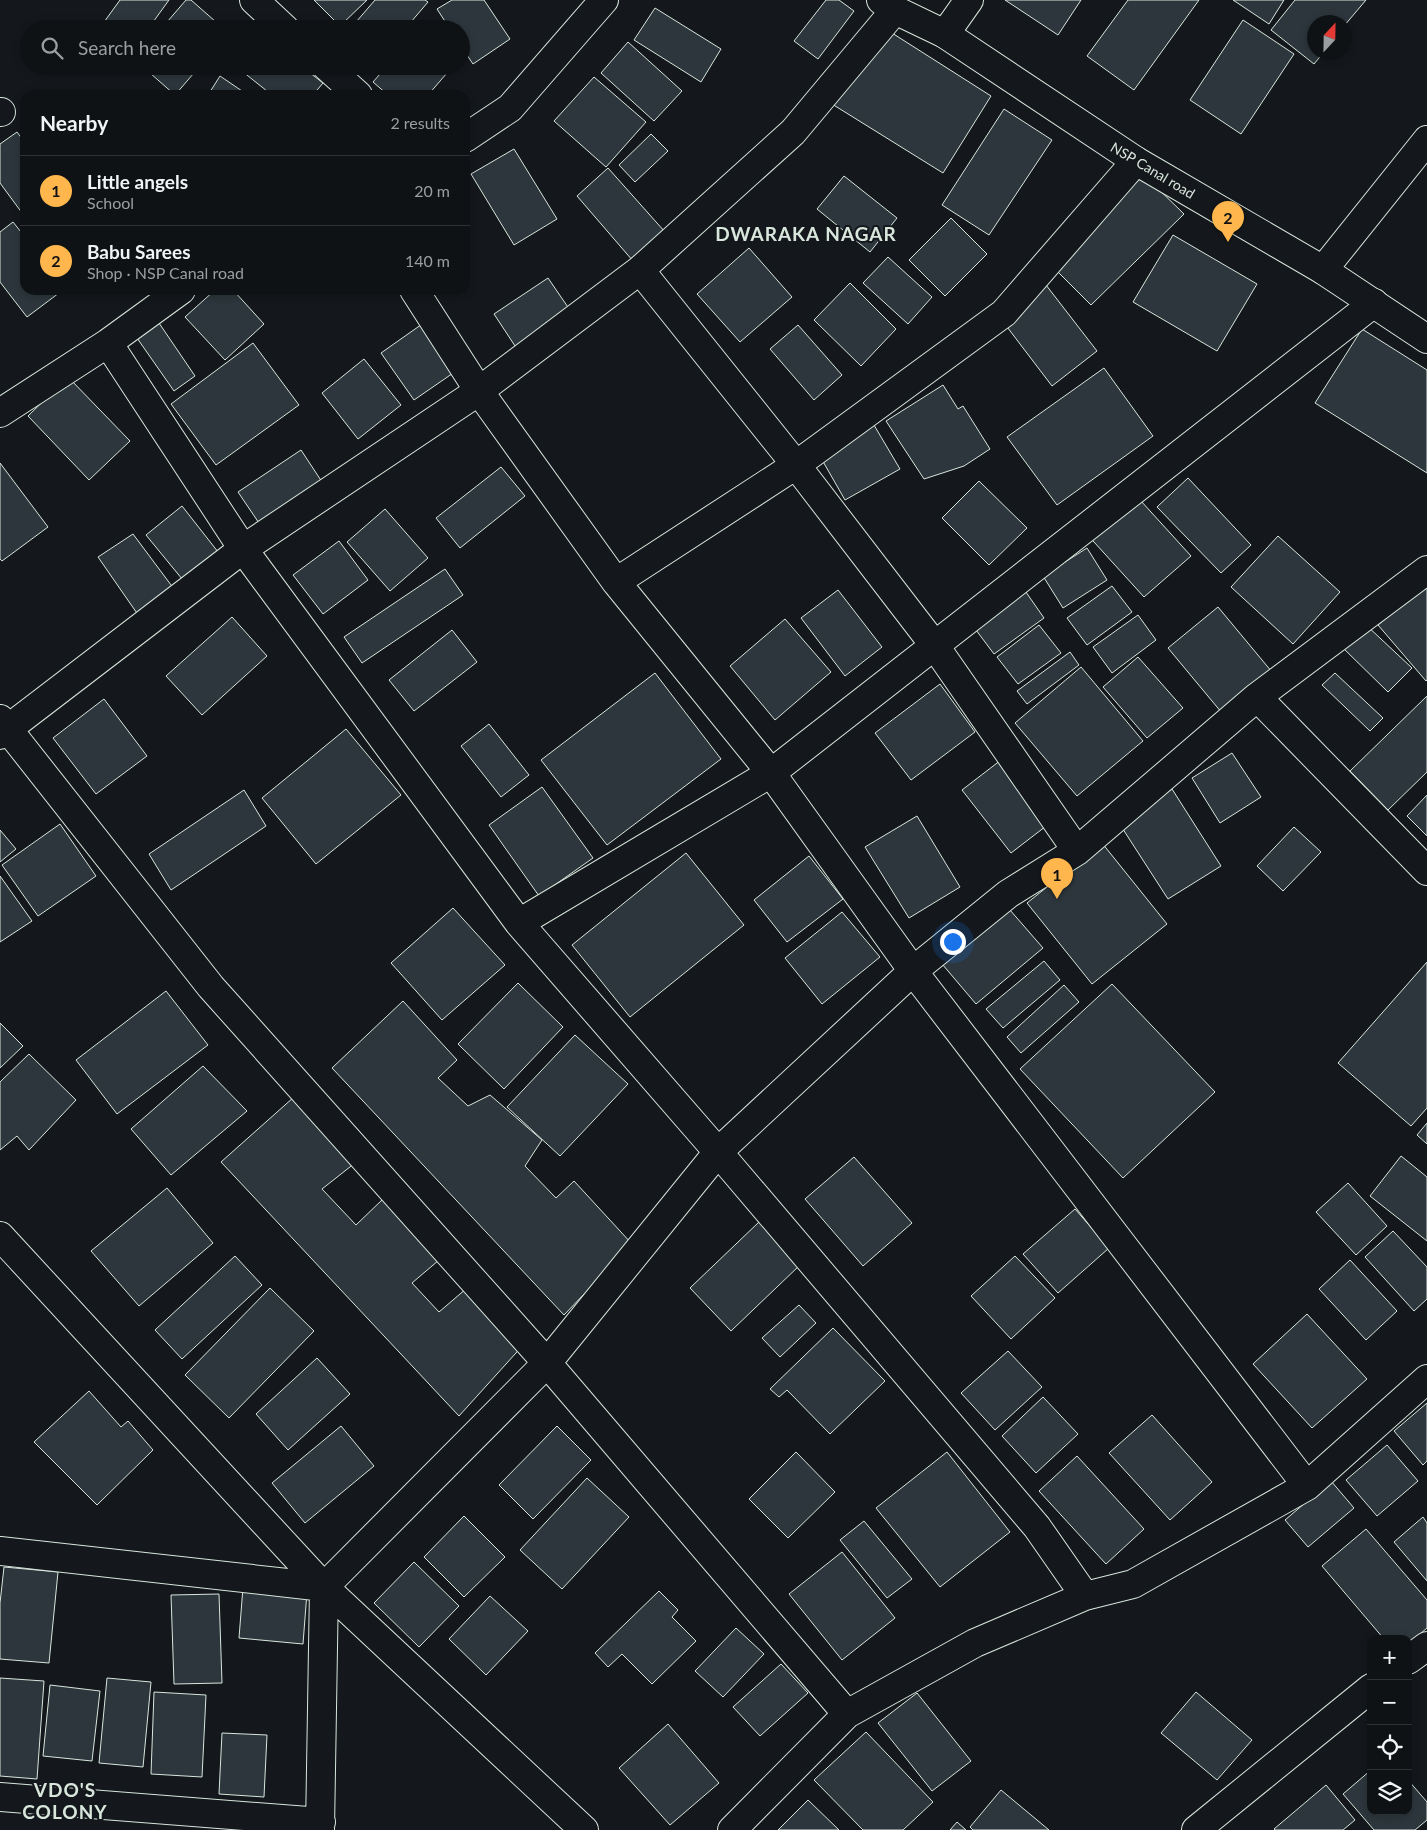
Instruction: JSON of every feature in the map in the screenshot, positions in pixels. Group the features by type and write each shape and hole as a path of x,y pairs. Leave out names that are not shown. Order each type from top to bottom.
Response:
{"street":[{"path":"254,0 275,20"},
{"path":"470,135 510,108 604,0"},
{"path":"944,34 969,0"},
{"path":"847,1714 548,1363 211,987 3,728 243,549 479,391 640,270 793,132 888,5"},
{"name":"NSP Canal road","path":"888,5 944,34 1136,161 1323,270 1427,339"},
{"path":"336,75 352,90"},
{"path":"1323,270 1427,140"},
{"path":"616,582 796,465 1004,312 1136,161"},
{"path":"640,270 796,465 935,646 1077,851"},
{"path":"0,413 108,343 174,295"},
{"path":"417,295 479,391 616,582 771,773 913,971 1307,1486"},
{"path":"519,923 771,773 1374,303"},
{"path":"108,343 243,549 519,923 718,1152 1037,1527 1085,1596"},
{"path":"0,1797 320,1826 324,1587 548,1363 718,1152 913,971 1008,894 1077,851 1257,697 1427,570"},
{"path":"1257,697 1427,871"},
{"path":"0,1236 324,1587 584,1830"},
{"path":"732,1830 847,1714 975,1643 1085,1596 1133,1584 1307,1486 1427,1379"},
{"path":"0,1551 324,1587"},
{"path":"1412,1657 1427,1646"},
{"path":"1196,1830 1367,1691"}],"building":[{"path":"120,0 169,0 155,20 106,20"},
{"path":"186,0 191,0 214,20 169,20"},
{"path":"314,0 367,0 346,20 334,20"},
{"path":"375,0 425,0 428,2 413,20 358,20"},
{"path":"452,0 484,0 510,39 473,64 470,60 470,20 444,20 437,9"},
{"path":"826,0 839,0 854,11 818,59 794,41"},
{"path":"1005,0 1081,0 1058,35"},
{"path":"1128,0 1199,0 1134,90 1087,56"},
{"path":"1233,0 1284,0 1269,24"},
{"path":"1295,0 1366,0 1352,17 1352,15 1307,15 1307,58 1271,30"},
{"path":"655,8 721,49 701,82 634,40"},
{"path":"1243,20 1294,54 1241,134 1190,100"},
{"path":"881,26 991,96 943,173 832,104"},
{"path":"628,42 682,91 654,121 601,73"},
{"path":"1309,60 1317,60 1314,64"},
{"path":"152,75 192,75 179,90 169,90"},
{"path":"247,75 313,75 323,83 317,90 266,90"},
{"path":"379,75 445,75 432,90 382,90 373,82"},
{"path":"220,76 241,90 211,90"},
{"path":"594,77 646,122 606,167 554,121"},
{"path":"1004,109 1052,140 989,235 942,205"},
{"path":"17,132 20,136 20,210 0,183 0,144"},
{"path":"651,134 668,151 635,182 619,165"},
{"path":"514,149 557,219 514,245 471,174"},
{"path":"608,168 665,232 633,261 577,196"},
{"path":"1144,175 1184,214 1091,305 1052,266"},
{"path":"844,176 897,218 870,252 817,209"},
{"path":"951,218 987,254 945,296 909,260"},
{"path":"13,222 20,231 20,295 56,295 27,317 0,282 0,232"},
{"path":"1173,235 1257,284 1217,351 1133,302"},
{"path":"749,248 792,297 740,342 697,294"},
{"path":"888,257 932,297 908,324 863,283"},
{"path":"548,278 574,316 519,352 494,314"},
{"path":"850,283 896,329 861,366 814,320"},
{"path":"1046,285 1097,351 1052,386 1001,319"},
{"path":"209,295 238,295 264,324 225,360 185,317"},
{"path":"425,322 459,369 414,400 381,353"},
{"path":"159,323 195,376 174,391 137,338"},
{"path":"798,325 842,375 814,400 770,349"},
{"path":"1362,329 1427,370 1427,473 1315,403"},
{"path":"253,343 299,405 216,465 171,404"},
{"path":"364,359 401,405 358,439 322,393"},
{"path":"1104,368 1153,436 1057,505 1007,437"},
{"path":"68,377 130,441 89,480 28,416"},
{"path":"943,385 958,409 963,406 990,449 964,466 924,479 886,421"},
{"path":"871,420 900,469 845,500 817,451"},
{"path":"301,450 326,488 263,529 238,492"},
{"path":"0,463 48,527 2,561 0,559"},
{"path":"501,467 525,496 460,548 436,518"},
{"path":"1188,478 1251,545 1221,573 1157,507"},
{"path":"979,481 1027,528 989,565 942,518"},
{"path":"1131,490 1191,556 1144,597 1084,531"},
{"path":"182,506 222,557 187,585 146,535"},
{"path":"385,509 428,558 390,591 347,542"},
{"path":"133,534 174,589 141,619 98,557"},
{"path":"1278,536 1340,592 1293,644 1231,587"},
{"path":"339,541 368,580 323,614 293,575"},
{"path":"1087,548 1107,580 1063,608 1043,576"},
{"path":"445,569 463,595 362,663 344,637"},
{"path":"1427,584 1427,680 1426,681 1378,625"},
{"path":"1021,585 1044,618 994,654 970,622"},
{"path":"1112,586 1132,612 1087,645 1067,618"},
{"path":"838,590 882,647 845,676 801,618"},
{"path":"1218,607 1272,672 1222,713 1168,648"},
{"path":"1138,615 1156,640 1112,673 1093,647"},
{"path":"232,617 267,656 202,715 166,676"},
{"path":"785,619 831,672 775,720 730,666"},
{"path":"1365,624 1412,668 1388,692 1342,647"},
{"path":"1039,625 1061,653 1018,684 997,657"},
{"path":"452,630 477,662 414,711 389,680"},
{"path":"1070,652 1079,665 1027,704 1017,691"},
{"path":"1138,657 1183,708 1147,738 1103,687"},
{"path":"1081,667 1143,741 1077,796 1015,723"},
{"path":"655,673 721,759 607,845 541,760"},
{"path":"1335,673 1383,718 1370,731 1322,685"},
{"path":"940,684 975,732 911,780 875,733"},
{"path":"1427,696 1427,772 1388,810 1350,771"},
{"path":"104,699 147,756 96,794 53,738"},
{"path":"489,724 529,775 501,797 461,746"},
{"path":"346,729 401,795 316,864 262,798"},
{"path":"1232,753 1261,797 1220,823 1192,778"},
{"path":"1001,760 1050,823 1011,853 962,790"},
{"path":"542,787 593,858 539,896 489,825"},
{"path":"1172,789 1221,866 1168,899 1119,823"},
{"path":"244,790 266,826 171,890 149,854"},
{"path":"1427,795 1427,836 1407,816"},
{"path":"917,816 960,887 909,918 865,847"},
{"path":"60,824 96,876 38,916 2,865"},
{"path":"1294,827 1321,852 1283,891 1257,866"},
{"path":"0,830 16,849 0,862"},
{"path":"1102,843 1167,924 1092,984 1027,903"},
{"path":"686,853 744,925 630,1017 572,945"},
{"path":"809,856 843,899 787,942 754,900"},
{"path":"0,876 32,921 0,942"},
{"path":"1003,902 1043,948 976,1004 937,958"},
{"path":"453,908 505,965 442,1020 391,963"},
{"path":"842,912 880,957 822,1004 785,958"},
{"path":"1044,961 1060,980 1003,1028 986,1009"},
{"path":"1427,962 1427,1108 1411,1126 1338,1063"},
{"path":"518,983 563,1027 504,1089 458,1044"},
{"path":"1112,984 1215,1092 1123,1178 1020,1069"},
{"path":"1064,985 1079,1002 1021,1053 1007,1037"},
{"path":"166,991 208,1045 117,1114 76,1060"},
{"path":"403,1001 457,1060 438,1078 468,1106 490,1095 542,1140 525,1166 556,1198 574,1181 632,1244 564,1315 332,1068"},
{"path":"0,1023 23,1046 0,1068"},
{"path":"575,1035 628,1084 560,1156 507,1107"},
{"path":"29,1054 76,1100 29,1150 17,1136 0,1150 0,1082"},
{"path":"203,1066 247,1111 171,1175 131,1129"},
{"path":"294,1097 355,1163 322,1189 356,1225 383,1199 439,1260 412,1283 439,1312 467,1288 525,1343 459,1416 221,1162"},
{"path":"1427,1123 1427,1144 1417,1135"},
{"path":"1401,1156 1427,1177 1427,1241 1370,1196"},
{"path":"854,1157 912,1223 863,1266 805,1199"},
{"path":"1348,1183 1387,1226 1356,1255 1316,1212"},
{"path":"167,1188 213,1243 139,1306 91,1251"},
{"path":"1075,1209 1109,1248 1058,1293 1023,1254"},
{"path":"759,1222 800,1265 731,1331 690,1288"},
{"path":"1393,1231 1427,1267 1427,1299 1414,1311 1365,1257"},
{"path":"235,1256 262,1285 182,1359 155,1330"},
{"path":"1015,1256 1055,1298 1011,1339 971,1296"},
{"path":"1350,1260 1397,1311 1366,1340 1319,1289"},
{"path":"270,1288 314,1331 229,1418 185,1375"},
{"path":"799,1305 816,1323 780,1357 762,1338"},
{"path":"1307,1314 1367,1379 1312,1428 1253,1364"},
{"path":"833,1328 885,1381 830,1434 787,1390 779,1397 770,1389"},
{"path":"1008,1351 1042,1387 995,1430 961,1393"},
{"path":"317,1358 350,1394 288,1450 256,1414"},
{"path":"89,1391 121,1427 128,1421 153,1450 97,1505 34,1442"},
{"path":"1043,1397 1078,1434 1036,1473 1002,1436"},
{"path":"1427,1403 1427,1461 1423,1465 1394,1431"},
{"path":"1152,1415 1212,1482 1170,1520 1109,1453"},
{"path":"341,1426 374,1466 305,1523 272,1483"},
{"path":"557,1426 591,1460 533,1519 499,1485"},
{"path":"1387,1445 1418,1481 1377,1516 1346,1480"},
{"path":"796,1452 835,1492 788,1538 749,1499"},
{"path":"947,1452 1010,1532 940,1587 876,1508"},
{"path":"1077,1456 1144,1529 1106,1564 1039,1491"},
{"path":"587,1478 629,1517 562,1589 520,1550"},
{"path":"1331,1481 1354,1508 1308,1547 1285,1520"},
{"path":"464,1516 505,1557 464,1597 424,1557"},
{"path":"1423,1517 1427,1523 1427,1581 1394,1542"},
{"path":"864,1521 912,1579 887,1598 840,1540"},
{"path":"1366,1529 1427,1600 1427,1628 1412,1641 1412,1635 1381,1635 1322,1566"},
{"path":"842,1552 895,1618 842,1660 789,1594"},
{"path":"414,1562 459,1606 419,1647 374,1603"},
{"path":"4,1567 58,1572 49,1663 0,1659 0,1603"},
{"path":"243,1587 307,1592 303,1644 239,1638"},
{"path":"659,1591 678,1610 672,1617 696,1641 652,1684 622,1654 608,1667 595,1653"},
{"path":"219,1594 222,1683 174,1684 171,1595"},
{"path":"490,1596 528,1631 486,1675 449,1639"},
{"path":"736,1628 764,1654 723,1697 695,1671"},
{"path":"781,1664 808,1693 760,1736 733,1707"},
{"path":"0,1678 44,1681 37,1779 0,1776"},
{"path":"107,1678 151,1682 143,1767 99,1763"},
{"path":"50,1685 100,1691 92,1761 43,1756"},
{"path":"154,1692 206,1695 202,1777 151,1774"},
{"path":"1196,1692 1252,1740 1217,1780 1161,1733"},
{"path":"917,1693 971,1761 932,1791 878,1723"},
{"path":"668,1724 719,1783 670,1825 619,1768"},
{"path":"866,1732 933,1802 903,1830 863,1830 814,1780"},
{"path":"222,1733 267,1735 264,1797 219,1794"},
{"path":"1367,1773 1367,1815 1412,1815 1412,1785 1427,1802 1427,1820 1415,1830 1374,1830 1343,1794"},
{"path":"1326,1785 1355,1820 1343,1830 1274,1829"},
{"path":"1001,1790 1049,1830 973,1830 970,1827"},
{"path":"808,1800 839,1830 778,1830"},
{"path":"957,1822 966,1830 950,1830"}],"place":[{"name":"Babu Sarees","path":"1228,242"},
{"name":"Little angels","path":"1057,899"}],"district":[{"name":"DWARAKA NAGAR","path":"806,233"},
{"name":"VDO'S COLONY","path":"65,1800"}]}
